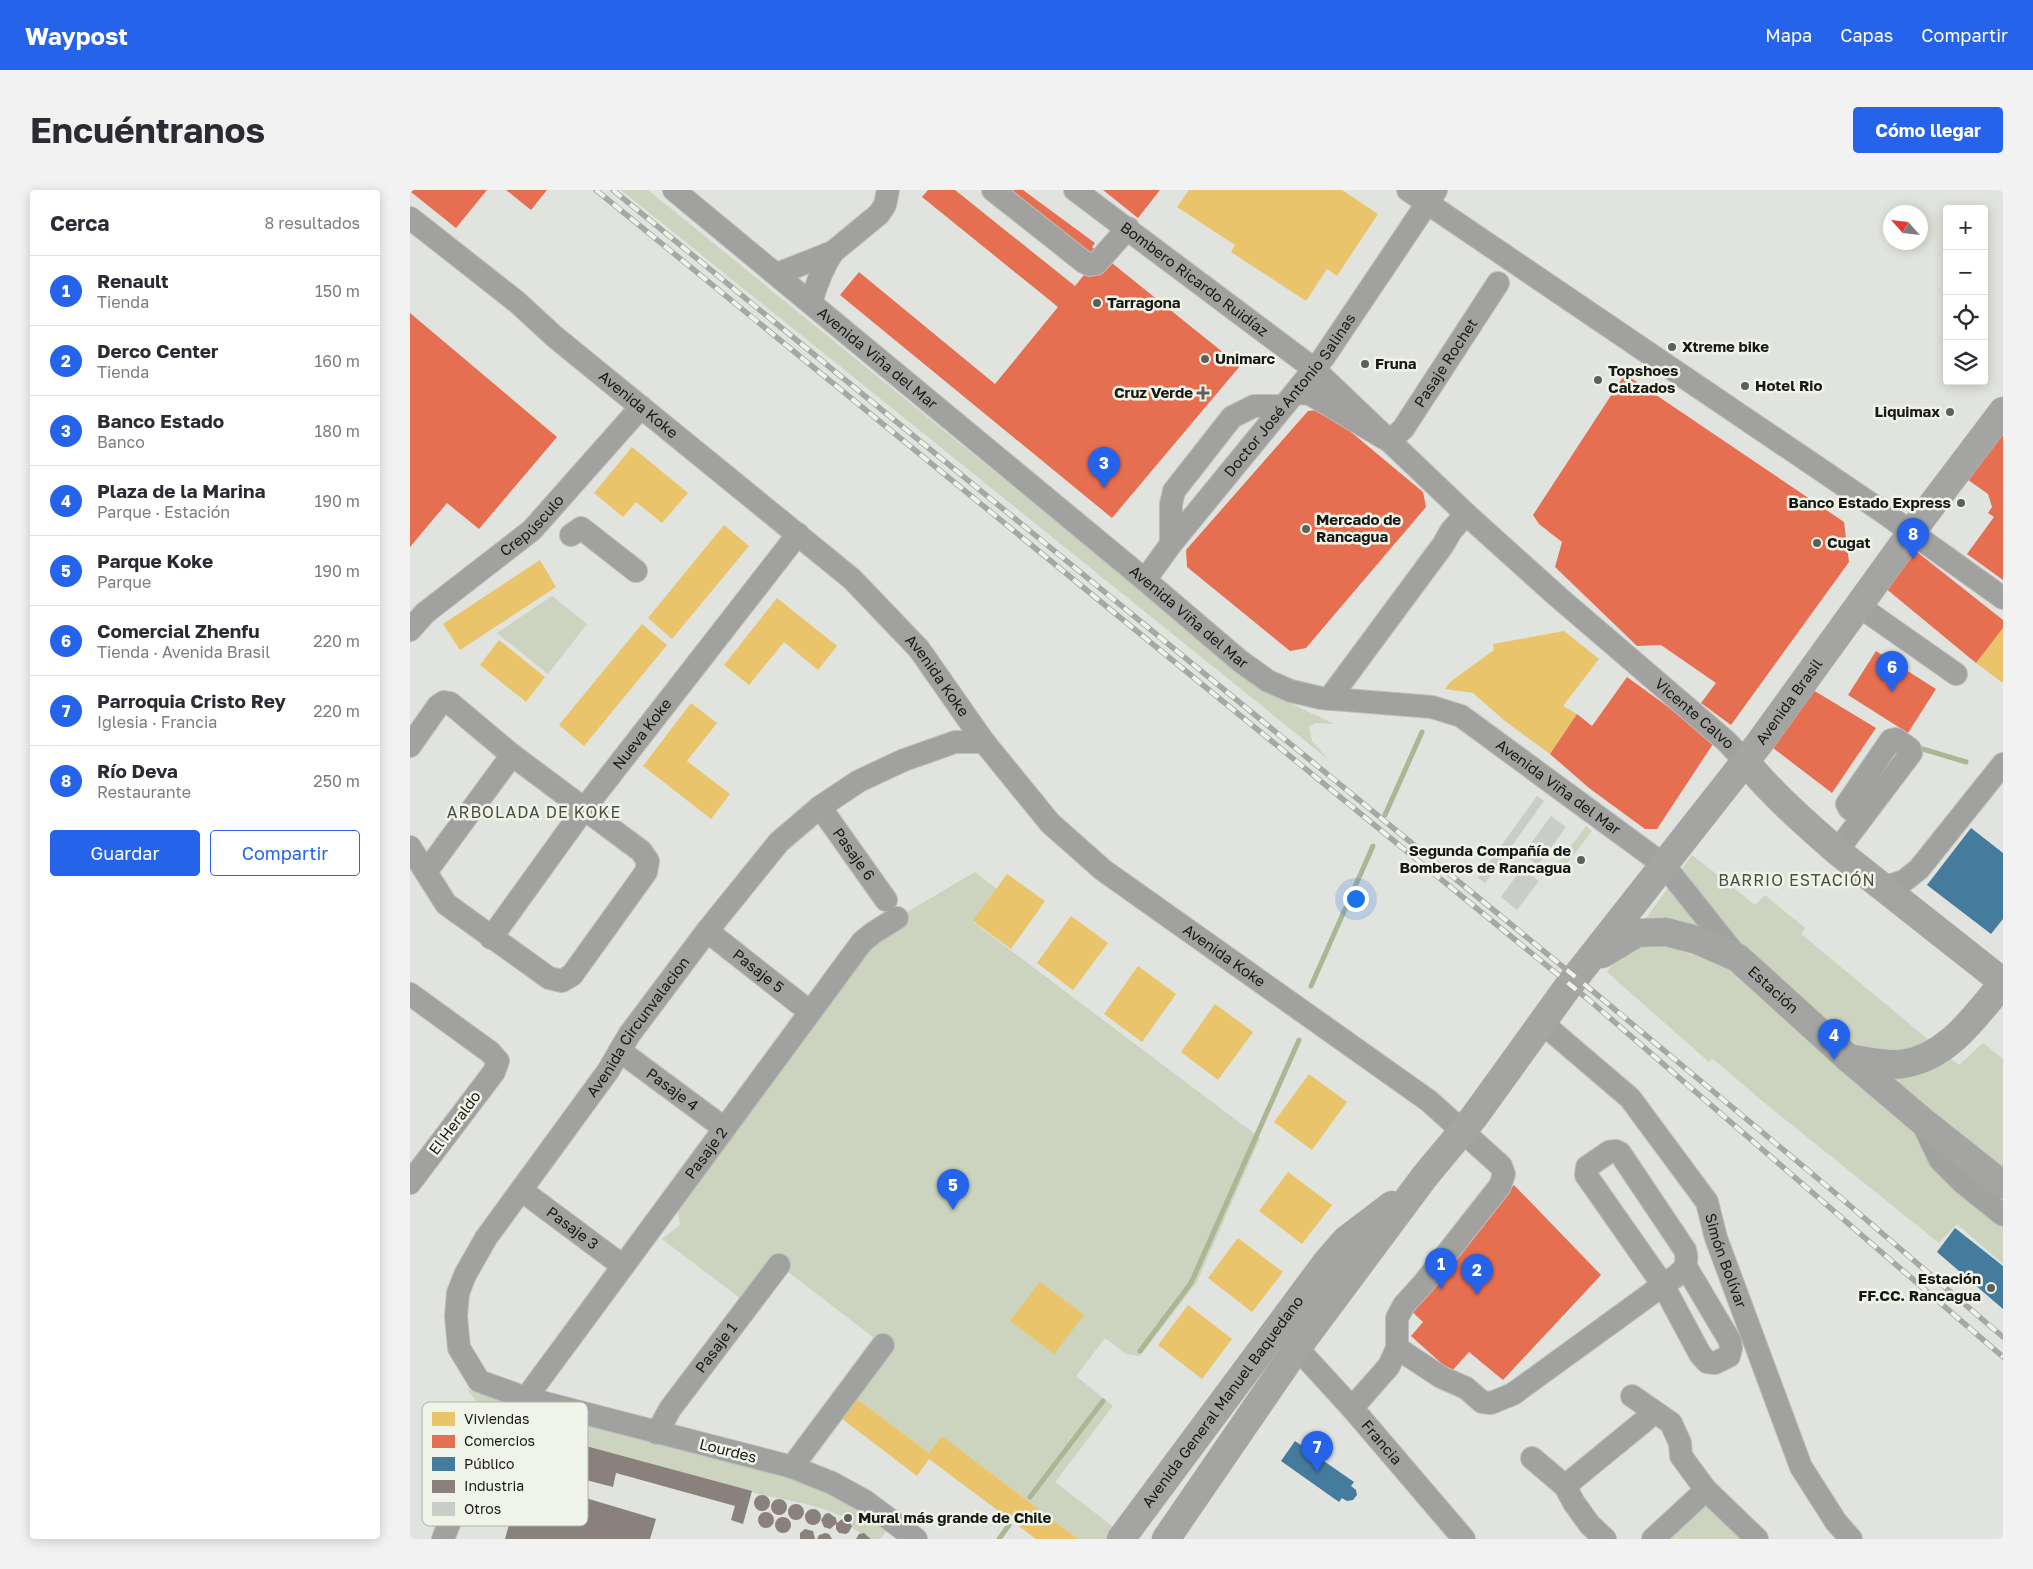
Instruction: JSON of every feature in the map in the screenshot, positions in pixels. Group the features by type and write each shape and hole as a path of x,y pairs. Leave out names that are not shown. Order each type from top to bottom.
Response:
{"main road":[{"name":"Avenida Brasil","path":"1566,988 1745,761 2003,411"},
{"name":"Vicente Calvo","path":"1745,761 1756,775 1837,851 2003,982"},
{"name":"Estación","path":"1566,988 1600,955 1637,933 1666,932 1698,940 1738,958 1847,1058 2003,1185"},
{"path":"1847,1058 1884,1064 1903,1064 1925,1058 1952,1040 2003,982"},
{"name":"Avenida General Manuel Baquedano","path":"1166,1539 1297,1348 1425,1176 1462,1130 1566,988"},
{"name":"Avenida General Manuel Baquedano","path":"1121,1539 1326,1263 1346,1240 1376,1218 1425,1176"}],"street":[{"name":"Avenida Viña del Mar","path":"674,190 1240,661 1268,681 1291,691 1329,699 1432,707 1461,716 1618,841 1664,865 1738,958"},
{"path":"777,274 833,252 879,214 885,205 888,190"},
{"path":"993,190 1090,265 1096,264 1128,228"},
{"name":"Bombero Ricardo Ruidíaz","path":"1075,190 1314,369"},
{"path":"1408,190 1432,197 2003,598"},
{"name":"Doctor José Antonio Salinas","path":"1145,580 1170,544 1314,369 1432,197"},
{"name":"Avenida Koke","path":"410,218 517,302 555,337 852,579 919,649 984,742 1050,824 1103,870 1429,1101 1502,1166 1504,1174 1500,1186 1423,1284 1404,1305 1397,1318 1397,1348"},
{"path":"811,303 822,272 833,252"},
{"name":"Pasaje Rochet","path":"1389,441 1403,429 1498,283"},
{"name":"Vicente Calvo","path":"1314,369 1466,514 1557,596 1726,741 1745,761"},
{"name":"Vicente Calvo","path":"1170,544 1171,504 1174,491 1232,417 1254,406 1310,394 1389,441"},
{"name":"Crepúsculo","path":"410,630 425,612 524,538 641,407"},
{"path":"546,514 597,559"},
{"path":"1329,699 1443,545 1451,531 1466,514"},
{"path":"571,535 581,528 636,571"},
{"name":"Nueva Koke","path":"491,938 584,809 798,534"},
{"path":"1860,606 1956,674"},
{"path":"410,746 438,706 444,702 450,703 512,755 641,852 648,861 646,872 572,975 562,981 549,978 446,904 410,847"},
{"name":"Avenida Circunvalacion","path":"526,1398 479,1381 459,1348 456,1316 458,1293 464,1275 486,1238 629,1035 706,931 779,842 820,807 859,781 904,760 955,742 984,742"},
{"path":"426,872 512,755"},
{"path":"1883,888 1904,881 1919,869 2003,764"},
{"name":"Pasaje 6","path":"820,807 891,909"},
{"path":"1837,851 1862,818"},
{"path":"1908,907 1912,886 1919,869"},
{"name":"Pasaje 2","path":"526,1398 862,942 873,933 891,909"},
{"name":"Pasaje 5","path":"706,931 810,1012"},
{"name":"El Heraldo","path":"410,1183 494,1072 498,1061 490,1052 412,999"},
{"name":"Simón Bolívar","path":"1541,1022 1630,1098 1707,1202 1716,1238 1801,1467 1836,1522 1851,1539"},
{"name":"Pasaje 4","path":"620,1050 724,1128"},
{"path":"1921,1120 1940,1160 1963,1184 2003,1215"},
{"path":"1352,1408 1389,1366 1397,1348 1441,1378 1466,1388 1482,1402 1491,1402 1513,1394 1663,1286 1686,1267 1688,1260 1685,1250 1620,1153 1609,1152 1587,1167 1586,1175 1663,1286 1700,1354 1707,1362 1715,1363 1729,1356 1730,1341 1686,1267"},
{"name":"Pasaje 3","path":"521,1190 624,1266"},
{"name":"Avenida General Manuel Baquedano","path":"1297,1348 1292,1338 1292,1330 1296,1321 1319,1289 1326,1263"},
{"name":"Pasaje 1","path":"657,1433 670,1409 779,1265"},
{"path":"792,1467 883,1345"},
{"name":"Francia","path":"1297,1348 1352,1408 1464,1539"},
{"path":"1632,1396 1671,1423 1680,1443 1681,1456 1706,1490 1757,1539"},
{"name":"Lourdes","path":"526,1398 541,1402"},
{"path":"1564,1486 1654,1413"},
{"name":"Lourdes","path":"588,1415 792,1467 832,1483 865,1501 916,1539"},
{"path":"1532,1458 1564,1486 1590,1525 1605,1539"},
{"path":"1653,1539 1706,1490"},
{"path":"443,1539 448,1526"}],"green space":[{"path":"621,190 648,190 1224,658 1284,700 1334,724 1316,723 1309,727 1312,741 1329,760"},
{"path":"552,596 587,624 548,674 497,633"},
{"path":"1586,826 1592,831 1558,875 1552,871"},
{"path":"1692,855 1755,905 1765,895 1805,928 1801,934 1959,1065 1983,1043 2003,1059 2003,1264 1957,1224 1939,1243 1766,1104 1712,1058 1709,1062 1607,972"},
{"path":"975,872 997,889 973,922 1260,1138 1197,1282 1140,1356 1126,1354 1105,1338 1076,1376 1113,1406 1055,1482 1116,1529 1108,1539 1078,1539 942,1436 929,1453 856,1398 873,1337 779,1265 749,1305 662,1239 680,1225 676,1194 862,942 897,918"},
{"path":"467,1389 515,1402 477,1402"},
{"path":"588,1422 792,1477 832,1491 890,1527 880,1539 871,1539 868,1535 862,1534 851,1527 853,1522 842,1516 820,1508 762,1495 588,1447"},
{"path":"1705,1495 1751,1539 1659,1539"}],"building: Viviendas":[{"path":"1189,190 1342,190 1378,214 1337,276 1327,269 1306,301 1231,252 1235,245 1177,207"},
{"path":"632,447 688,493 662,523 636,502 623,517 594,493"},
{"path":"724,525 749,546 672,639 648,618"},
{"path":"540,560 556,587 460,650 443,624"},
{"path":"777,598 837,646 818,670 784,642 749,685 724,665"},
{"path":"642,624 667,645 584,746 559,725"},
{"path":"2003,628 2003,683 1976,663"},
{"path":"1564,631 1599,659 1563,706 1577,714 1550,754 1505,721 1473,693 1445,689 1450,682 1494,650 1493,644"},
{"path":"499,640 545,677 526,702 480,665"},
{"path":"691,703 717,723 687,761 730,794 711,819 643,766"},
{"path":"1007,874 1045,901 1011,949 973,921"},
{"path":"1071,916 1108,943 1073,990 1037,963"},
{"path":"1138,966 1176,994 1142,1042 1104,1014"},
{"path":"1215,1004 1253,1032 1218,1080 1181,1052"},
{"path":"1309,1074 1347,1102 1312,1150 1274,1122"},
{"path":"1288,1172 1332,1205 1302,1244 1259,1211"},
{"path":"1238,1238 1283,1272 1252,1312 1208,1278"},
{"path":"1040,1282 1084,1315 1054,1354 1010,1321"},
{"path":"1188,1305 1232,1339 1202,1379 1158,1345"},
{"path":"856,1398 929,1453 942,1436 1078,1539 1036,1539 929,1459 917,1476 841,1418"}],"building: Comercios":[{"path":"413,190 487,190 456,228 411,192"},
{"path":"506,190 547,190 531,210"},
{"path":"928,190 955,190 1075,286 1097,259 1004,190 1023,190 1095,243 1092,247 1240,366 1112,518 840,295 859,272 995,384 1058,307 922,197"},
{"path":"1103,190 1160,190 1138,218"},
{"path":"410,313 557,437 479,529 447,503 410,547"},
{"path":"1625,374 1844,522 1849,562 1731,725 1701,703 1716,683 1661,645 1637,646 1555,567 1562,542 1539,524 1533,515"},
{"name":"Mercado de Rancagua","path":"1318,410 1327,412 1423,492 1426,507 1306,648 1290,651 1187,567 1186,550 1308,411"},
{"path":"2003,425 2003,580 1967,554 1994,517 1988,513 1992,507 1988,494 1964,477"},
{"path":"1912,548 2003,620 2003,628 1976,663 1884,587"},
{"path":"1876,651 1936,689 1908,733 1848,695"},
{"path":"1627,677 1715,741 1657,829 1645,829 1589,788 1550,754 1577,714 1592,726"},
{"path":"1813,690 1876,728 1832,793 1773,748"},
{"path":"1514,1185 1601,1275 1503,1380 1469,1352 1451,1372 1411,1336 1423,1322 1406,1306"}],"building: Público":[{"path":"1971,828 2003,853 2003,919 1991,934 1927,885"},
{"name":"Estación FF.CC. Rancagua","path":"1955,1228 2003,1266 2003,1309 1937,1252"},
{"path":"1295,1441 1354,1482 1351,1486 1356,1490 1357,1495 1353,1500 1347,1501 1342,1498 1339,1502 1281,1461"}],"building: Industria":[{"path":"588,1447 752,1491 743,1524 731,1520 735,1506 616,1473 613,1487 588,1480"},
{"path":"762,1495 768,1497 770,1503 768,1509 762,1511 756,1509 754,1503 756,1497"},
{"path":"588,1499 656,1519 650,1539 505,1539 509,1526 588,1526"},
{"path":"779,1499 787,1507 779,1515 771,1507"},
{"path":"796,1504 802,1506 804,1512 802,1518 796,1520 790,1518 788,1512 790,1506"},
{"path":"813,1509 819,1511 821,1517 819,1523 813,1525 807,1523 805,1517 807,1511"},
{"path":"766,1512 772,1514 774,1520 772,1526 766,1528 760,1526 758,1520 760,1514"},
{"path":"829,1513 836,1518 837,1523 842,1519 848,1520 852,1526 849,1532 846,1534 839,1533 836,1529 836,1524 830,1529 824,1527 821,1520 825,1514"},
{"path":"783,1517 789,1519 791,1525 789,1531 783,1533 777,1531 775,1525 777,1519"},
{"path":"805,1529 813,1531 815,1539 800,1539 800,1533"},
{"path":"864,1533 871,1539 856,1539 859,1534"},
{"path":"829,1534 832,1539 817,1539 819,1535"}],"building: Otros":[{"path":"1537,796 1544,801 1485,883 1478,878"},
{"path":"1551,816 1566,827 1538,865 1523,854"},
{"path":"1522,868 1539,881 1517,910 1501,897"}],"waterway":[{"path":"1385,815 1422,732"},
{"path":"1916,747 1966,762"},
{"path":"1311,986 1373,846"},
{"path":"1140,1351 1191,1283 1299,1040"},
{"path":"1030,1497 1103,1401"},
{"path":"999,1539 1009,1525"}],"railway":[{"path":"596,190 1589,1000 2003,1357"},
{"path":"613,190 1595,993 1834,1192 2003,1337"}],"place":[{"name":"Tarragona","path":"1097,303"},
{"name":"Xtreme bike","path":"1672,347"},
{"name":"Unimarc","path":"1205,359"},
{"name":"Fruna","path":"1365,364"},
{"name":"Topshoes Calzados","path":"1598,380"},
{"name":"Hotel Rio","path":"1745,386"},
{"name":"Cruz Verde","path":"1203,393"},
{"name":"Liquimax","path":"1950,412"},
{"name":"Banco Estado","path":"1104,488"},
{"name":"Banco Estado Express","path":"1961,503"},
{"name":"Mercado de Rancagua","path":"1306,529"},
{"name":"Cugat","path":"1817,543"},
{"name":"Río Deva","path":"1913,559"},
{"name":"Comercial Zhenfu","path":"1892,692"},
{"name":"Segunda Compañía de Bomberos de Rancagua","path":"1581,860"},
{"name":"Plaza de la Marina","path":"1834,1060"},
{"name":"Parque Koke","path":"953,1210"},
{"name":"Estación FF.CC. Rancagua","path":"1991,1288"},
{"name":"Renault","path":"1441,1289"},
{"name":"Derco Center","path":"1477,1295"},
{"name":"Parroquia Cristo Rey","path":"1317,1472"},
{"name":"Mural más grande de Chile","path":"848,1518"}],"district":[{"name":"ARBOLADA DE KOKE","path":"534,812"},
{"name":"BARRIO ESTACIÓN","path":"1797,880"}]}
